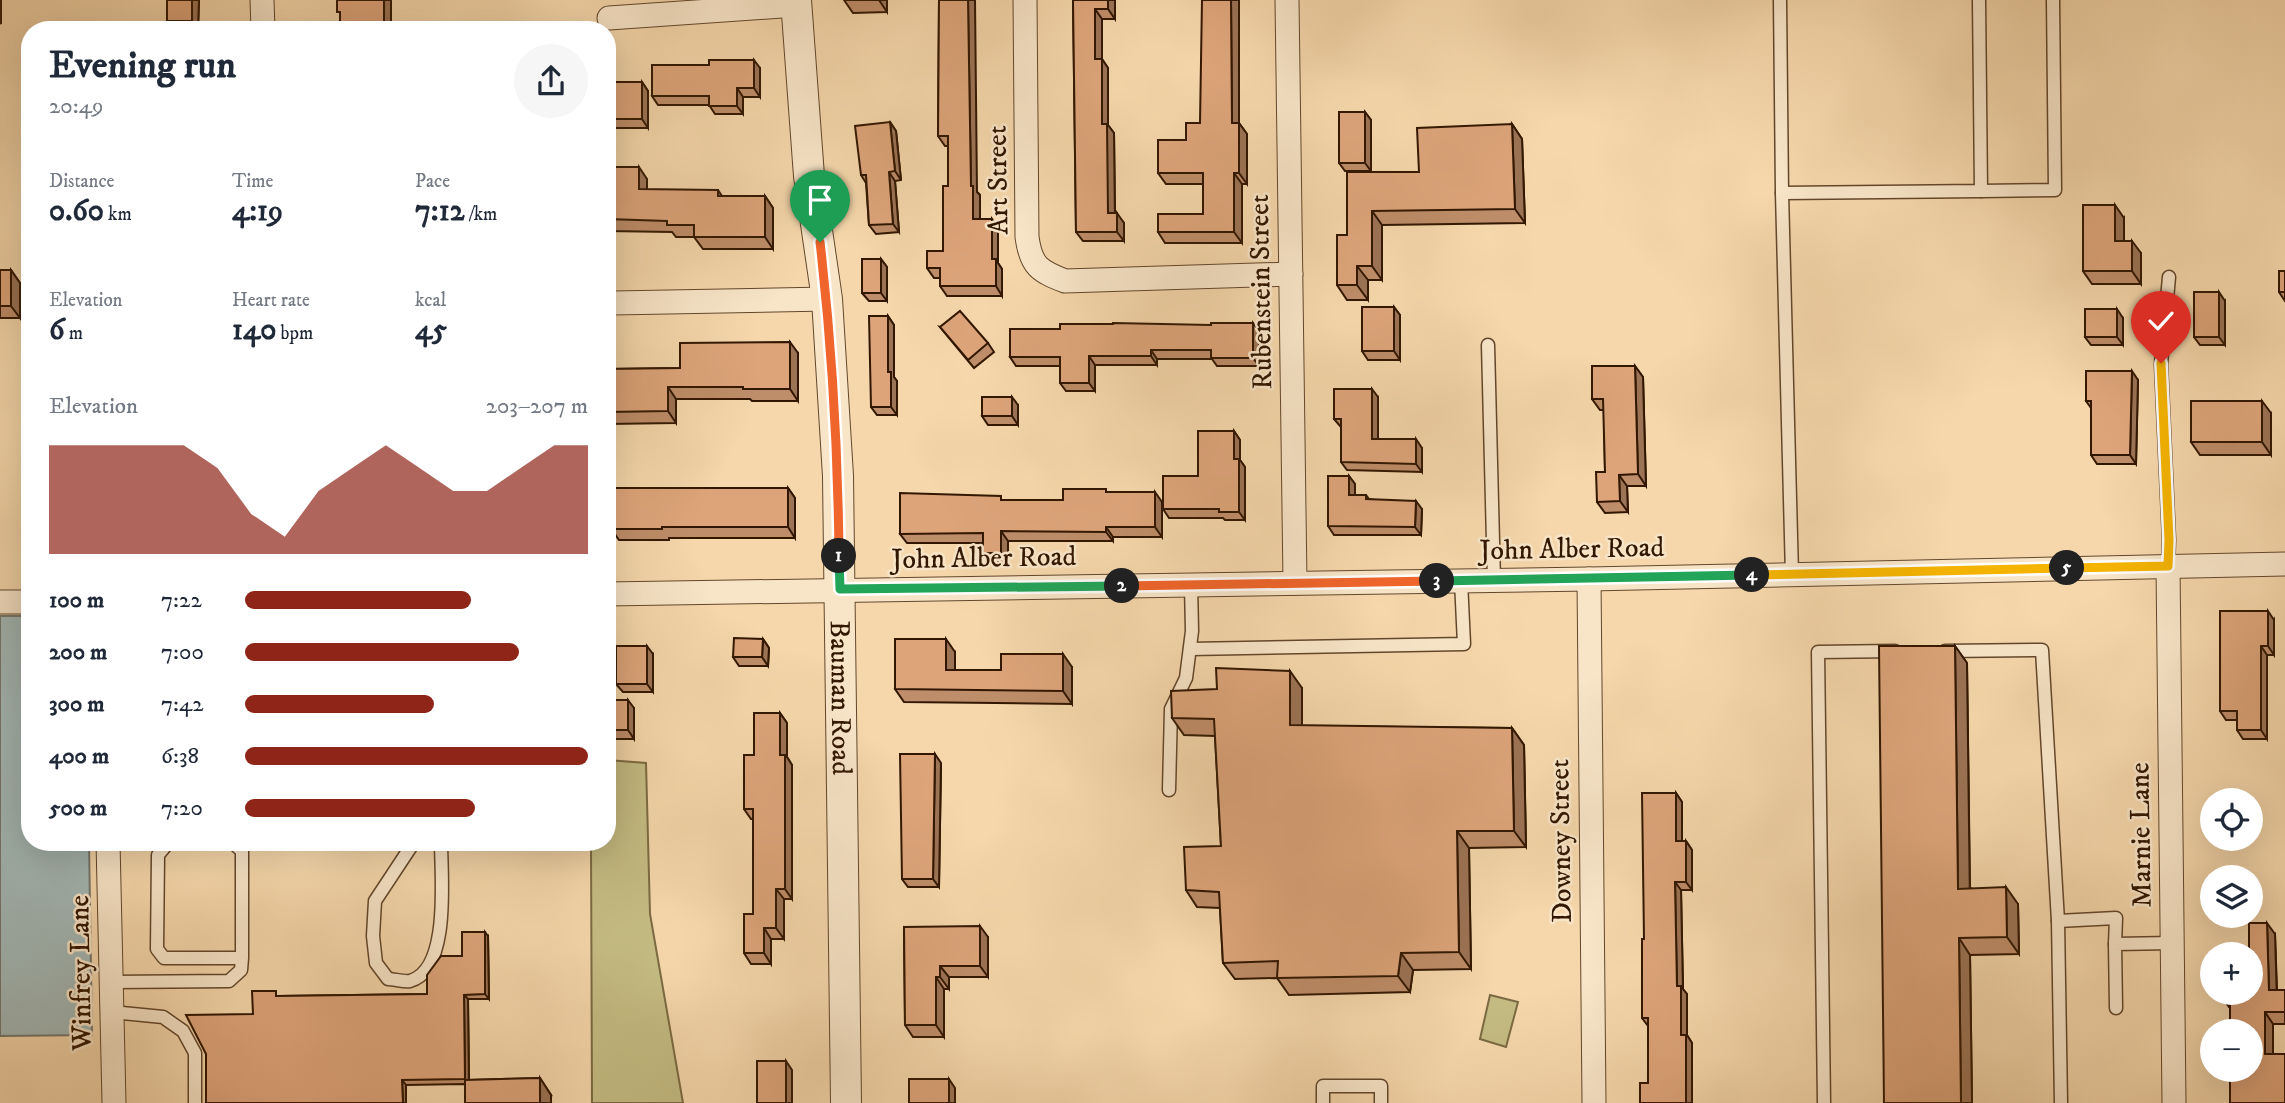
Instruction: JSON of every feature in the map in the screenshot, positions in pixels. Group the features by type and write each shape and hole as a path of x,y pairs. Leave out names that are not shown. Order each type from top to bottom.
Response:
{"street":[{"path":"262,0 262,21"},
{"name":"Art Street","path":"1024,0 1027,237 1035,265 1047,274 1065,281 1291,274"},
{"name":"Rubenstein Street","path":"1287,0 1295,583"},
{"path":"609,18 796,2"},
{"name":"Bauman Road","path":"796,2 809,176 827,299 838,476 846,1103"},
{"path":"616,303 827,299"},
{"name":"John Alber Road","path":"616,594 1494,581 2285,564"},
{"name":"Marnie Lane","path":"2168,566 2175,1103"},
{"name":"Downey Street","path":"1589,579 1594,1103"},
{"path":"0,602 21,602"},
{"name":"Winfrey Lane","path":"108,851 114,1103"}],"lane":[{"path":"1780,0 1792,575"},
{"path":"1979,0 1981,191"},
{"path":"1782,193 2055,190 2053,0"},
{"path":"2168,277 2161,363 2168,566"},
{"path":"1488,345 1494,581"},
{"path":"1190,649 1464,644 1461,581"},
{"path":"1169,790 1171,709 1186,678 1192,631 1191,585"},
{"path":"1930,651 2042,650 2058,921 2061,1103"},
{"path":"1824,1103 1818,652 1902,651"},
{"path":"162,851 158,855 157,949 164,958 242,958"},
{"path":"112,982 229,981 241,970 242,851"},
{"path":"408,851 375,901 373,936 376,963 388,979 409,981 421,975 435,955 441,923 440,851"},
{"path":"2058,921 2116,918 2116,1008"},
{"path":"2115,944 2172,943"},
{"path":"112,1012 163,1017 183,1031 195,1053 195,1103"},
{"path":"1324,1103 1323,1086 1381,1086 1381,1103"}],"shaded area":[{"path":"0,616 21,616 21,851 89,851 92,1035 0,1036"},
{"path":"616,761 646,763 650,914 683,1103 592,1103 591,851 616,851"},
{"path":"1490,995 1518,1002 1506,1047 1480,1039"}],"building":[{"path":"167,0 192,0 192,21 167,21"},
{"path":"337,0 384,0 384,21 340,21 340,12 337,12"},
{"path":"939,0 968,0 973,219 992,219 992,259 996,259 996,286 940,286 940,268 927,268 927,251 943,251 943,186 948,186 948,136 938,136"},
{"path":"1073,0 1108,0 1108,9 1095,9 1095,59 1102,59 1102,124 1107,124 1108,213 1117,213 1117,232 1076,232"},
{"path":"1202,0 1231,0 1232,123 1239,123 1239,173 1234,173 1234,232 1158,232 1158,214 1203,214 1203,173 1158,173 1158,140 1186,140 1186,123 1200,123"},
{"path":"709,60 754,60 754,88 737,88 737,106 709,106 709,96 652,96 652,65 709,65"},
{"path":"616,82 642,82 642,119 616,119"},
{"path":"1339,112 1365,112 1365,163 1339,163"},
{"path":"890,122 895,171 889,172 893,224 869,225 866,175 861,175 855,126"},
{"path":"1512,124 1515,209 1372,211 1372,266 1357,266 1357,285 1337,285 1337,235 1347,235 1347,172 1419,172 1417,128"},
{"path":"616,167 639,167 639,189 718,190 718,196 765,196 765,237 694,237 694,225 667,225 667,221 616,219"},
{"path":"2083,205 2115,205 2115,241 2132,241 2132,271 2083,271"},
{"path":"862,259 881,259 881,293 862,293"},
{"path":"0,270 11,270 11,306 0,306"},
{"path":"2279,271 2285,271 2285,292 2279,292"},
{"path":"2194,292 2219,292 2219,337 2194,337"},
{"path":"1362,307 1394,307 1394,351 1362,351"},
{"path":"2085,309 2117,309 2117,337 2085,337"},
{"path":"960,311 988,343 968,360 940,327"},
{"path":"869,316 888,316 891,407 871,407"},
{"path":"1253,323 1253,358 1211,358 1211,350 1151,350 1151,356 1089,356 1089,383 1060,383 1060,357 1010,357 1010,329 1060,329 1060,324"},
{"path":"790,342 790,389 668,387 668,411 616,412 616,369 680,368 680,343"},
{"path":"1592,366 1635,366 1638,474 1619,475 1620,501 1597,502 1596,472 1605,472 1603,399 1592,399"},
{"path":"2086,371 2132,371 2130,455 2091,455 2091,401 2086,401"},
{"path":"1334,389 1372,389 1372,439 1416,439 1416,464 1341,462 1341,419 1334,419"},
{"path":"982,397 1012,397 1012,416 982,416"},
{"path":"2191,401 2262,401 2262,442 2191,442"},
{"path":"1198,431 1234,431 1234,459 1239,459 1239,512 1219,512 1219,509 1163,509 1163,476 1198,476"},
{"path":"1328,476 1349,476 1349,495 1366,495 1366,499 1416,501 1415,527 1328,526"},
{"path":"616,488 788,488 788,527 616,529"},
{"path":"1063,489 1155,492 1155,527 1106,527 1106,532 1001,531 1001,553 983,553 983,533 900,534 900,493 1001,496 1001,500 1063,500"},
{"path":"2220,611 2268,611 2268,646 2261,646 2261,730 2237,730 2237,711 2220,711"},
{"path":"734,638 763,639 762,657 733,657"},
{"path":"895,639 946,639 946,670 1001,670 1001,654 1063,654 1063,691 895,689"},
{"path":"616,646 647,646 647,684 616,684"},
{"path":"1879,646 1955,646 1958,889 2006,887 2007,937 1959,938 1961,1103 1884,1103"},
{"path":"1216,668 1290,671 1290,725 1512,728 1514,831 1457,831 1459,952 1401,953 1398,976 1277,978 1278,961 1223,963 1219,892 1186,890 1184,847 1221,846 1214,719 1172,718 1171,691 1217,689"},
{"path":"616,700 628,700 628,730 616,730"},
{"path":"754,713 780,713 780,755 785,755 785,889 776,889 776,928 764,928 764,953 744,953 744,914 753,914 753,809 744,809 744,755 754,755"},
{"path":"900,754 935,754 933,879 902,879"},
{"path":"1642,793 1676,793 1676,841 1686,841 1686,882 1675,882 1677,986 1681,986 1681,1035 1686,1035 1686,1103 1640,1103 1640,1083 1648,1083 1648,1018 1642,1018"},
{"path":"2263,923 2267,923 2269,990 2285,990 2285,1012 2265,1012 2265,1054 2285,1054 2285,1103 2230,1103 2230,1082 2263,1082 2263,1019 2230,1019 2230,1005 2263,1005 2263,942 2249,942 2249,928 2263,928"},
{"path":"980,926 980,966 940,966 940,977 936,977 936,1025 905,1025 904,927"},
{"path":"462,932 485,932 485,994 464,995 465,1079 402,1080 403,1103 206,1103 206,1054 186,1015 253,1014 252,991 276,991 276,996 427,994 427,975 441,956 462,956"},
{"path":"757,1061 786,1061 786,1103 757,1103"},
{"path":"540,1078 540,1103 465,1103 465,1080"},
{"path":"909,1079 949,1079 949,1103 909,1103"}],"route":[{"path":"820,242 833,383 840,589 1589,579 2168,566 2161,363"}]}
